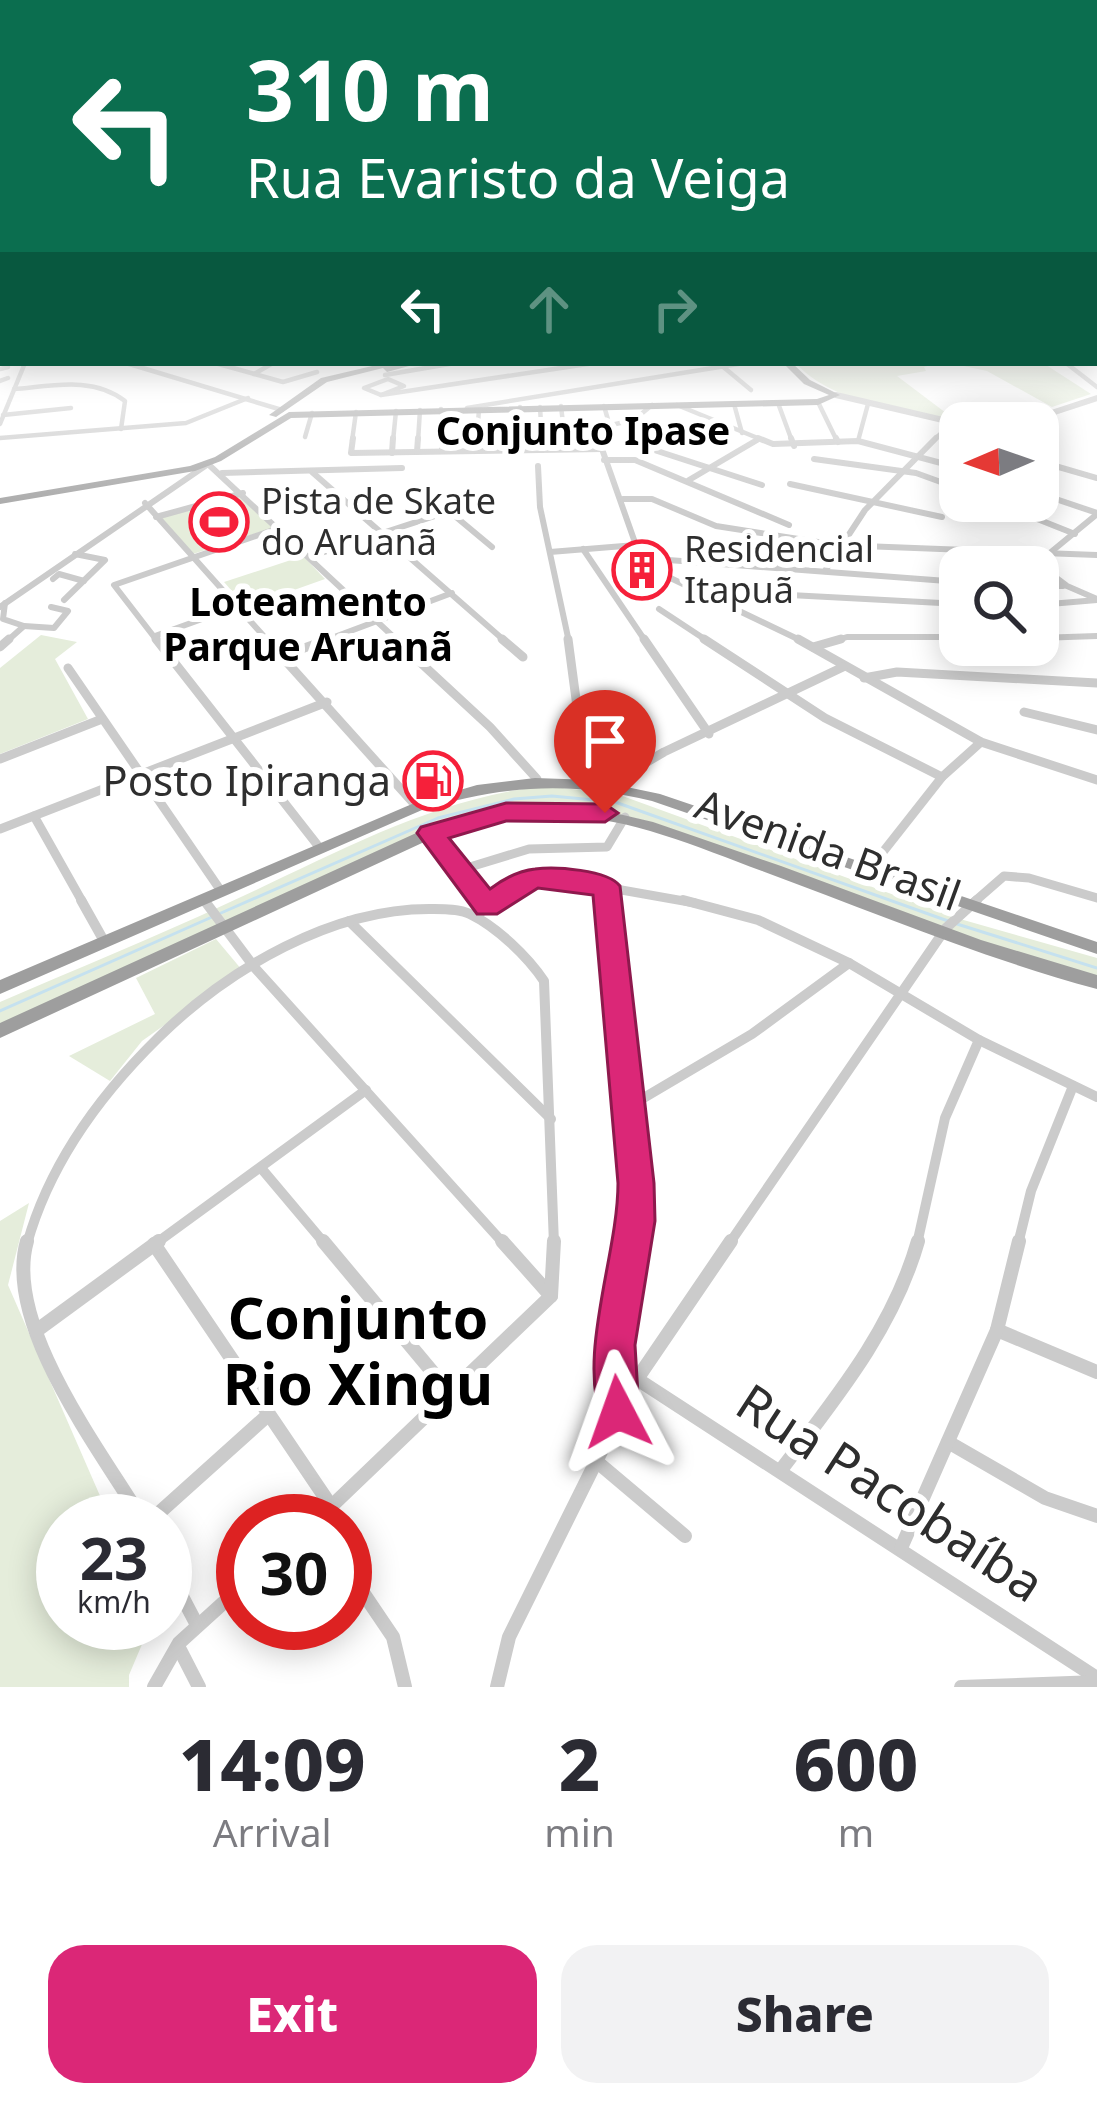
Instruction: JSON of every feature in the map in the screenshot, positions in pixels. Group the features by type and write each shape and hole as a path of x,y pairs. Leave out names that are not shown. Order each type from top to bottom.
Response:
{"highway":[{"name":"Avenida Brasil","path":"0,987 417,807 466,790 537,779 608,785 655,796 868,872 963,912 1097,949"},
{"name":"Avenida Brasil","path":"0,1031 430,833 467,820 524,810 626,817 1097,982"}],"main road":[{"path":"302,404 323,366 374,366"},
{"path":"302,404 364,375 403,366"},
{"path":"790,366 807,382 836,395"},
{"path":"0,499 177,478 208,464 312,387 352,369"},
{"path":"0,499 180,466 216,452 280,414 818,402 836,395"},
{"path":"302,404 316,410 441,409"}],"street":[{"path":"0,424 24,366"},
{"path":"136,366 248,398 280,414"},
{"path":"227,366 292,379 323,366"},
{"path":"235,366 256,373"},
{"path":"256,373 267,366"},
{"path":"368,380 440,366"},
{"path":"509,366 518,375"},
{"path":"381,395 404,386 388,379 364,388 381,395 575,366"},
{"path":"477,451 473,408 713,366"},
{"path":"720,366 751,391"},
{"path":"1070,366 1097,387"},
{"path":"14,389 86,385 123,397 121,429"},
{"path":"836,395 939,420"},
{"path":"0,438 194,422 248,398"},
{"path":"1059,410 1097,398"},
{"path":"838,442 818,402 862,403"},
{"path":"778,403 794,446"},
{"path":"858,441 862,403"},
{"path":"677,404 757,440 794,446 858,441 939,462"},
{"path":"734,404 743,434"},
{"path":"611,425 634,420 652,405"},
{"path":"561,406 566,449"},
{"path":"604,406 611,425 603,454 642,558 660,573 813,647 981,742 1097,780"},
{"path":"519,449 520,407"},
{"path":"540,407 542,450"},
{"path":"3,416 71,408"},
{"path":"441,409 442,452"},
{"path":"417,452 420,410"},
{"path":"392,453 396,411"},
{"path":"356,412 351,454 519,449 603,454 632,459 689,480 752,513 789,525"},
{"path":"305,437 312,413"},
{"path":"825,571 836,545 902,471 939,439"},
{"path":"689,480 757,440"},
{"path":"648,448 762,485"},
{"path":"814,459 902,471 939,482"},
{"path":"208,464 537,779"},
{"path":"538,466 539,507 563,600 587,782"},
{"path":"1059,467 1097,478"},
{"path":"222,473 402,469"},
{"path":"312,472 523,657"},
{"path":"51,607 68,611 54,628 5,621 2,611 177,478"},
{"path":"790,484 939,517"},
{"path":"156,517 243,493"},
{"path":"309,557 493,496"},
{"path":"623,500 652,499 716,526 836,545 939,550"},
{"path":"1059,501 1097,513 1059,546"},
{"path":"146,503 417,807"},
{"path":"450,512 492,547"},
{"path":"1045,522 1075,534"},
{"path":"279,528 115,582 320,848"},
{"path":"550,553 636,545"},
{"path":"583,549 709,734"},
{"path":"1059,553 1097,555"},
{"path":"64,600 105,560 75,554"},
{"path":"642,558 939,580"},
{"path":"52,579 59,574 84,580"},
{"path":"1059,581 1097,600"},
{"path":"1059,586 1066,586"},
{"path":"285,655 452,593"},
{"path":"737,607 771,594 939,603"},
{"path":"1059,603 1097,600"},
{"path":"154,636 238,606"},
{"path":"659,609 792,696 942,777"},
{"path":"0,647 24,626"},
{"path":"1059,637 1097,636"},
{"path":"813,647 847,637 939,637"},
{"path":"608,785 843,667"},
{"path":"68,668 221,891"},
{"path":"864,678 897,672 1097,683"},
{"path":"0,830 327,702"},
{"path":"1024,712 1097,730"},
{"path":"0,759 102,719"},
{"path":"868,872 942,777 981,742"},
{"path":"34,816 104,941"},
{"path":"460,870 529,849 607,847 626,817"},
{"path":"344,1494 550,1296 555,1282 544,981 482,911 460,870 430,833"},
{"path":"497,1687 509,1637 637,1379 945,930 1004,876 1029,878 1097,898"},
{"path":"130,1494 36,1331 22,1283 30,1236 55,1167 149,1049 183,1015 255,968 349,921 482,911 514,886 537,878 606,886 758,920 849,963 980,1040 1097,1097"},
{"path":"606,886 630,1106 636,1221 615,1345 618,1412"},
{"path":"205,902 255,968 550,1296"},
{"path":"349,921 551,1119"},
{"path":"630,1106 752,1034 849,963"},
{"path":"781,1470 866,1357 893,1307 914,1258 952,1084 980,1040"},
{"path":"901,1548 997,1330 1031,1191 1073,1086"},
{"path":"36,1331 366,1090"},
{"path":"261,1168 450,1393"},
{"path":"154,1244 323,1494"},
{"path":"997,1330 1097,1372"},
{"name":"Rua Pacobaíba","path":"637,1379 1097,1680"},
{"path":"177,1494 268,1415"},
{"path":"948,1442 1045,1498 1097,1516"},
{"path":"596,1461 685,1536"},
{"path":"372,1604 395,1637 405,1663 405,1687"},
{"path":"192,1631 216,1608"},
{"path":"192,1615 197,1625"},
{"path":"154,1687 175,1650"},
{"path":"180,1650 199,1687"},
{"path":"961,1687 1097,1680"}],"green space":[{"path":"799,366 928,366 926,371 897,376 939,408 939,417 888,408 834,390"},
{"path":"964,366 1048,366 1091,394 1059,405 1043,402 987,371"},
{"path":"241,495 275,527 193,554 161,517"},
{"path":"303,556 325,579 246,607 224,582"},
{"path":"41,635 77,642 55,659 88,719 0,754 0,668"},
{"path":"544,786 617,794 960,919 1097,958 1097,980 1033,963 655,823 585,810 539,809 469,817 0,1025 0,1002 382,832 461,803"},
{"path":"216,939 242,970 142,1041 110,1081 69,1056 155,1014 136,978"},
{"path":"29,1203 8,1285 99,1494 36,1494 36,1650 140,1650 129,1687 0,1687 0,1221"}],"waterway":[{"path":"221,913 438,818 514,799 552,796 615,802 948,921"},
{"path":"0,1011 212,917"},
{"path":"957,924 1097,968"}],"place":[{"name":"Pista de Skate do Aruanã","path":"219,522"},
{"name":"Residencial Itapuã","path":"642,570"},
{"name":"Posto Ipiranga","path":"433,781"}],"district":[{"name":"Conjunto Ipase","path":"583,431"},
{"name":"Loteamento Parque Aruanã","path":"308,624"},
{"name":"Conjunto Rio Xingu","path":"358,1352"}],"route":[{"path":"605,813 506,812 430,833 487,907 514,886 537,878 606,886 636,1183 636,1221 615,1345 618,1412"}]}
